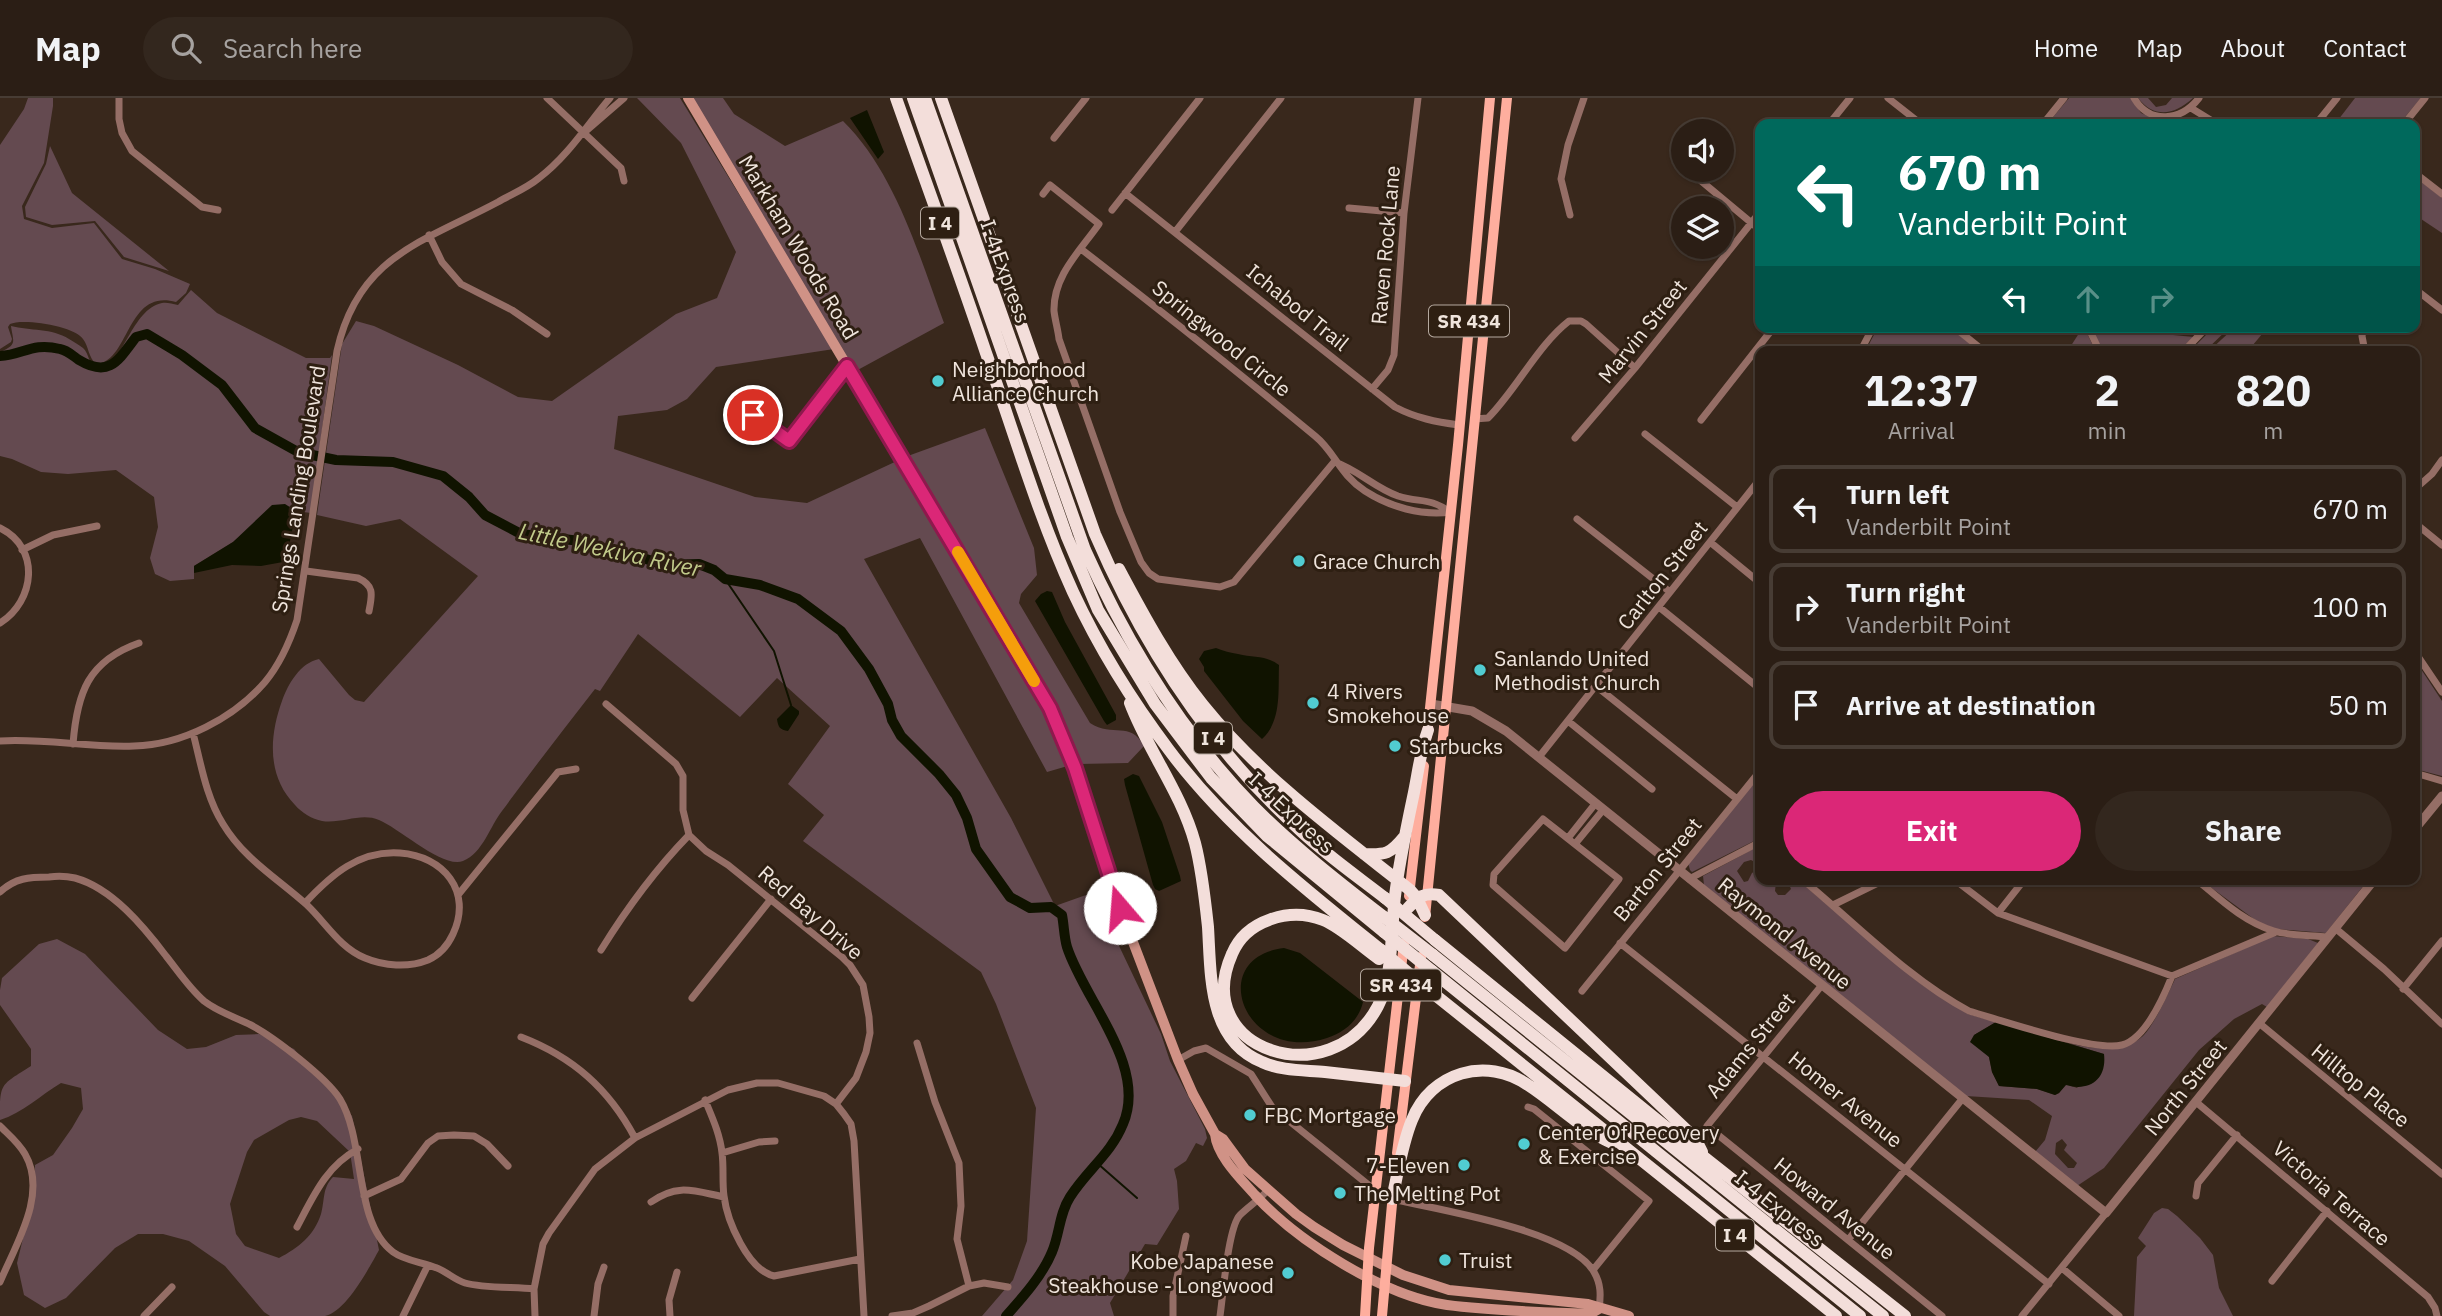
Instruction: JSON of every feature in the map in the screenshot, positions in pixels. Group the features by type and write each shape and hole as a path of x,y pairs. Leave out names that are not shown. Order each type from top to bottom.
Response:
{"highway":[{"name":"I 4","path":"896,98 1037,500 1073,592 1122,683 1169,750 1227,818 1299,885 1380,954 1429,990 1836,1316"},
{"name":"I-4 Express","path":"913,98 1068,537 1104,620 1155,704 1211,778 1267,836 1860,1316"},
{"name":"I-4 Express","path":"925,98 1085,550 1106,597 1133,646 1193,736 1255,807 1298,847 1883,1316"},
{"name":"I 4","path":"941,98 1095,534 1126,604 1151,648 1202,725 1280,812 1304,834 1662,1124 1905,1316"},
{"path":"1095,534 1109,552 1162,645 1202,704 1261,767 1415,897 1425,915"},
{"path":"1122,683 1136,719 1182,806 1194,842 1204,897 1215,1004 1226,1031 1236,1046 1262,1063 1285,1068 1405,1081"},
{"path":"1380,954 1325,921 1294,915 1279,916 1252,930 1233,951 1225,971 1224,988 1228,1007 1235,1023 1248,1038 1276,1052 1304,1055 1325,1052 1346,1041 1365,1024 1378,1007 1386,986 1404,836 1420,751 1428,730"},
{"path":"1364,854 1382,855 1391,852 1404,836"},
{"path":"1415,897 1439,895 1695,1138 1704,1156"},
{"path":"1392,1199 1409,1127 1415,1113 1440,1084 1457,1074 1472,1070 1499,1071 1514,1076 1605,1140 1634,1153"}],"main road":[{"name":"Markham Woods Road","path":"688,98 1050,708 1075,768 1120,908 1178,1060 1226,1159 1259,1200 1305,1238 1333,1258 1384,1284 1448,1305 1499,1311 1598,1312"},
{"name":"SR 434","path":"1415,897 1428,730 1458,446 1490,98"},
{"name":"SR 434","path":"1365,1316 1368,1258 1389,1079 1415,897 1439,775 1507,98"},
{"path":"1480,196 1490,201 1486,243 1491,258"},
{"path":"1458,446 1459,502 1465,515"},
{"path":"1451,512 1458,520 1454,568 1459,587"},
{"name":"SR 434","path":"1382,1316 1392,1199 1425,915"},
{"name":"Markham Woods Road","path":"1215,1134 1223,1139 1245,1170 1305,1220 1343,1245 1385,1267 1449,1290 1576,1302 1598,1312"},
{"path":"1598,1312 1629,1316"}],"street":[{"path":"119,98 122,130 132,151 202,207 218,210"},
{"path":"547,98 621,168 624,181"},
{"name":"Springs Landing Boulevard","path":"0,741 148,746 193,733 252,695 274,670 297,620 337,351 341,331 349,313 378,271 408,246 485,209 538,179 583,133 610,98"},
{"name":"Springs Landing Boulevard","path":"583,133 624,98"},
{"path":"1054,138 1086,98"},
{"path":"1112,210 1200,98"},
{"path":"1175,232 1282,98"},
{"name":"Raven Rock Lane","path":"1372,389 1388,370 1394,355 1404,213 1418,98"},
{"path":"1570,215 1561,179 1568,145 1584,98"},
{"path":"1833,119 1850,98"},
{"path":"1888,98 1915,119"},
{"path":"2047,119 2064,98"},
{"path":"2134,98 2145,112 2154,116 2183,114 2199,98"},
{"path":"2320,119 2337,98"},
{"path":"2408,119 2426,98"},
{"path":"2191,108 2209,119"},
{"path":"2420,177 2442,194"},
{"path":"1702,182 1755,226"},
{"path":"1043,194 1050,185 1099,225 1065,269 1057,286 1054,311 1059,339 1120,512 1141,562 1149,573 1158,579 1220,587 1234,582 1334,461"},
{"name":"Ichabod Trail","path":"1125,192 1395,407 1431,422 1460,425"},
{"path":"1349,208 1404,213"},
{"name":"Marvin Street","path":"1575,438 1755,219"},
{"path":"429,235 442,262 461,285 516,313 547,334"},
{"name":"Springwood Circle","path":"1081,249 1321,441 1345,475 1362,490 1389,504 1437,514 1451,512"},
{"path":"2420,293 2442,310"},
{"path":"1474,419 1488,418 1501,405 1562,326 1569,321 1576,320 1586,324 1635,368"},
{"path":"1961,333 1978,346"},
{"path":"2189,346 2201,333"},
{"path":"1700,420 1755,351"},
{"path":"753,415 789,441 847,366"},
{"path":"1645,434 1737,507"},
{"path":"2420,485 2442,460"},
{"name":"Springwood Circle","path":"1334,461 1350,467 1400,496 1437,502 1451,512"},
{"name":"Carlton Street","path":"1539,757 1755,486"},
{"path":"1577,519 1670,592"},
{"path":"22,550 53,535 97,526"},
{"path":"2420,527 2442,545"},
{"path":"0,528 15,540 22,550 30,573 28,587 19,607 0,623"},
{"path":"1710,542 1755,579"},
{"path":"306,571 358,578 366,582 372,588 373,595 369,611"},
{"path":"1659,607 1755,685"},
{"path":"73,744 79,703 92,676 111,655 139,643"},
{"path":"2420,659 2442,692"},
{"path":"1596,686 1737,799"},
{"path":"601,950 653,874 689,835 683,810 683,776 676,764 606,704"},
{"name":"Raymond Avenue","path":"1431,704 1462,707 1482,715 1506,731 2106,1213"},
{"path":"1568,721 1651,789"},
{"path":"193,733 215,810 235,843 245,855 305,903 353,952 377,962 401,965 428,960 444,948 457,926 460,911 458,895 450,878 434,863 424,857 395,853 368,857 337,871 305,903"},
{"path":"458,895 558,772 576,769"},
{"path":"2420,774 2442,781"},
{"name":"Barton Street","path":"1582,991 1755,777"},
{"path":"2420,823 2442,796"},
{"path":"1568,838 1599,807"},
{"path":"1575,844 1599,807"},
{"path":"1542,819 1575,844 1619,879 1565,948 1493,885 1492,881 1494,874 1542,819"},
{"name":"Red Bay Drive","path":"689,835 842,957 863,985 870,1033 866,1052 856,1078 836,1104"},
{"path":"1689,879 1755,846"},
{"path":"0,892 25,877 67,876 106,894 153,940 192,990 215,1009 262,1032 330,1086 347,1112 358,1149 364,1196 376,1231 391,1251 437,1268 464,1283 534,1289"},
{"path":"1809,885 1924,982 1953,1003 1969,1011 2084,1043 2123,1045 2132,1040 2141,1032 2163,997 2172,976"},
{"path":"1833,905 1874,885"},
{"path":"1962,885 1998,913 2172,976 2276,932"},
{"path":"1998,913 2020,885"},
{"path":"2206,885 2244,918 2276,932 2328,937"},
{"name":"North Street","path":"2022,1316 2370,885"},
{"path":"692,998 771,899"},
{"path":"2335,928 2384,969 2442,1024"},
{"path":"2403,989 2442,941"},
{"name":"Homer Avenue","path":"1620,943 2049,1284"},
{"name":"Adams Street","path":"1707,1126 1822,985"},
{"name":"Hilltop Place","path":"2259,1023 2442,1174"},
{"path":"522,1037 559,1054 594,1082 621,1115 635,1138"},
{"path":"917,1043 935,1102 959,1163 961,1206 957,1239 969,1286"},
{"path":"1178,1060 1206,1048 1251,1074 1272,1107 1376,1191"},
{"path":"535,1316 534,1289 543,1244 548,1233 595,1169 635,1138 705,1100 728,1090 757,1083 778,1083 824,1096 836,1104 851,1124 864,1316"},
{"path":"1848,1240 1963,1098"},
{"path":"705,1100 722,1153 724,1196 728,1214 754,1265 768,1275 786,1275 838,1261 860,1259"},
{"name":"Victoria Terrace","path":"2196,1102 2428,1297 2437,1316"},
{"path":"1528,1107 1534,1109 1648,1201 1593,1270"},
{"path":"0,1126 26,1155 34,1182 34,1199 0,1282"},
{"name":"Howard Avenue","path":"1707,1126 1942,1316"},
{"path":"2196,1196 2198,1183 2237,1135"},
{"path":"364,1196 401,1179 428,1143 439,1136 474,1136 487,1144 508,1166"},
{"path":"722,1153 759,1142 775,1141"},
{"path":"297,1227 332,1167 344,1156 358,1149"},
{"path":"652,1202 674,1189 724,1196"},
{"path":"1220,1316 1232,1230 1239,1216 1268,1190"},
{"path":"1392,1199 1527,1230 1572,1252 1593,1270 1601,1293 1598,1312"},
{"path":"2272,1281 2327,1211"},
{"path":"1173,1316 1173,1296 1186,1236"},
{"path":"403,1316 428,1265"},
{"path":"594,1316 598,1284 604,1267"},
{"path":"2062,1268 2119,1316"},
{"path":"670,1316 669,1300 677,1272"},
{"path":"892,1316 929,1306 969,1286 984,1283 1008,1287"},
{"path":"144,1316 172,1287"}],"shaded area":[{"path":"28,98 53,98 53,106 44,163 22,206 24,219 52,228 94,223 122,259 190,284 186,293 176,302 160,301 147,306 138,315 116,352 107,360 96,364 78,334 48,324 10,324 8,327 11,342 0,349 0,145 24,109"},
{"path":"637,98 680,98 834,349 716,367 687,399 667,410 618,416 614,449 755,497 807,503 899,460 1047,709 1071,765 1047,772 920,538 864,559 1011,818 1055,906 1086,895 1101,908 1161,1034 1170,1061 1205,1129 1207,1138 1203,1146 1196,1143 1186,1161 1174,1169 1179,1209 1157,1245 1145,1244 1110,1303 1114,1316 982,1316 1013,1280 1027,1241 1036,1108 981,972 803,841 824,815 788,784 830,726 777,678 740,717 638,634 600,691 595,689 513,796 481,846 463,861 454,862 433,854 388,824 372,818 329,821 315,819 295,805 279,782 273,756 275,728 285,694 291,681 301,670 319,659 349,695 364,702 478,576 400,519 366,526 317,515 342,344 356,321 374,326 458,365 518,397 552,401 676,314 717,298 736,252 681,143"},
{"path":"692,98 723,98 734,114 785,146 843,121 861,142 891,189 915,243 944,323 854,372"},
{"path":"2069,98 2131,98 2141,113 2152,118 2054,119"},
{"path":"2138,98 2148,98 2156,107 2166,105 2172,98 2193,98 2172,111 2158,112 2144,105"},
{"path":"2355,98 2421,98 2403,119 2339,119"},
{"path":"867,110 884,152 878,159 850,118"},
{"path":"50,146 72,193 169,271 124,257 95,221 52,225 26,217 25,207 46,164"},
{"path":"2420,181 2442,198 2442,233 2420,218"},
{"path":"191,290 217,313 306,358 330,358 332,355 311,513 296,511 295,508 253,526 194,566 194,579 170,581 155,574 150,558 158,527 154,497 116,470 68,474 41,472 0,456 0,352 10,347 13,342 11,326 62,335 83,348 93,364 108,364 151,307 164,303 178,305"},
{"path":"1875,333 1956,333 1973,346 1868,346"},
{"path":"2079,333 2087,333 2093,346 2071,346"},
{"path":"2094,333 2170,333 2194,337 2184,346 2100,346"},
{"path":"2208,333 2224,333 2210,346 2195,346"},
{"path":"2229,333 2263,333 2252,346 2214,346"},
{"path":"985,428 1034,548 1037,575 1021,594 1019,603 1090,723 1106,729 1127,731 1139,738 1144,746 1128,763 1079,764 1053,706 905,457"},
{"path":"285,504 296,511 283,562 261,566 232,565 194,573 194,566 233,542 272,505"},
{"path":"1047,591 1052,592 1065,622 1116,715 1116,720 1107,725 1035,601"},
{"path":"1216,648 1264,658 1279,665 1276,714 1262,739 1243,721 1204,671 1199,659 1204,651"},
{"path":"2420,668 2442,701 2442,776 2420,770"},
{"path":"791,705 799,714 788,731 783,730 777,719"},
{"path":"1133,774 1139,776 1162,822 1180,876 1181,881 1159,891 1153,885 1125,785 1124,779"},
{"path":"1755,782 1755,840 1692,872 1688,863"},
{"path":"1755,848 1755,862 1744,862 1737,871 1744,882 1755,871 1755,885 1776,885 1778,895 1785,895 1791,889 1789,885 1804,885 1922,985 1968,1014 1996,1022 1974,1035 1989,1057 1999,1086 2037,1089 2055,1095 2066,1084 2077,1088 2104,1054 2064,1042 2096,1048 2114,1048 2130,1044 2147,1031 2175,979 2273,936 2308,939 2318,943 2267,1007 2262,1004 2234,1019 2199,1050 2104,1168 2077,1186 2035,1152 2045,1140 2052,1116 2029,1100 1966,1096 1704,885 1703,876","holes":["2062,1139 2067,1145 2064,1150 2077,1163 2074,1168 2068,1168 2055,1154 2056,1143"]},
{"path":"2364,885 2326,933 2276,929 2258,922 2209,886"},
{"path":"57,939 85,954 158,1030 187,1049 206,1047 236,1035 259,1034 294,1049 352,1116 379,1250 341,1307 325,1316 270,1316 225,1266 189,1241 163,1234 138,1234 115,1248 66,1298 45,1308 24,1295 17,1263 35,1189 35,1165 53,1155 83,1109 81,1088 61,1083 24,1108 0,1120 0,1098 4,1086 31,1066 31,1049 0,1005 2,978 39,944","holes":["301,1117 317,1121 350,1152 354,1179 333,1177 329,1181 321,1214 314,1229 286,1254 279,1258 245,1246 236,1234 230,1204 247,1152 254,1140 289,1120"]},
{"path":"1284,948 1300,953 1363,1002 1355,1020 1345,1029 1327,1038 1298,1042 1274,1037 1256,1024 1245,1007 1241,988 1245,970 1260,956"},
{"path":"1996,1022 2104,1054 2100,1077 2082,1087 2066,1085 2055,1095 2037,1089 1999,1086 1989,1057 1970,1042 1974,1035"},
{"path":"2162,1208 2177,1216 2213,1255 2219,1288 2233,1316 2134,1316 2137,1257 2146,1246 2138,1238 2154,1213"}],"waterway":[{"name":"Little Wekiva River","path":"0,356 50,347 65,351 89,365 105,367 118,360 136,337 147,334 182,355 222,385 255,428 298,452 336,460 393,462 443,476 469,497 485,515 521,534 580,541 605,552 637,556 664,565 699,564 714,570 725,579 760,585 798,599 841,631 869,669 901,736 956,795 967,818 976,849 1010,897 1030,908 1051,907 1062,915 1067,947 1111,1034 1127,1079 1128,1102 1118,1135 1070,1197 1048,1261 1032,1286 1006,1316"},
{"path":"725,579 774,651 791,705"},
{"path":"1097,1163 1137,1198"}],"slow traffic":[{"path":"958,552 1034,681"}],"place":[{"name":"Neighborhood Alliance Church","path":"938,381"},
{"name":"Grace Church","path":"1299,561"},
{"name":"Sanlando United Methodist Church","path":"1480,670"},
{"name":"4 Rivers Smokehouse","path":"1313,703"},
{"name":"Starbucks","path":"1395,746"},
{"name":"FBC Mortgage","path":"1250,1115"},
{"name":"Center Of Recovery & Exercise","path":"1524,1144"},
{"name":"7-Eleven","path":"1464,1165"},
{"name":"The Melting Pot","path":"1340,1193"},
{"name":"Truist","path":"1445,1260"},
{"name":"Kobe Japanese Steakhouse - Longwood","path":"1288,1273"}],"route":[{"path":"753,415 789,441 847,366 1050,708 1075,768 1120,908"}]}
